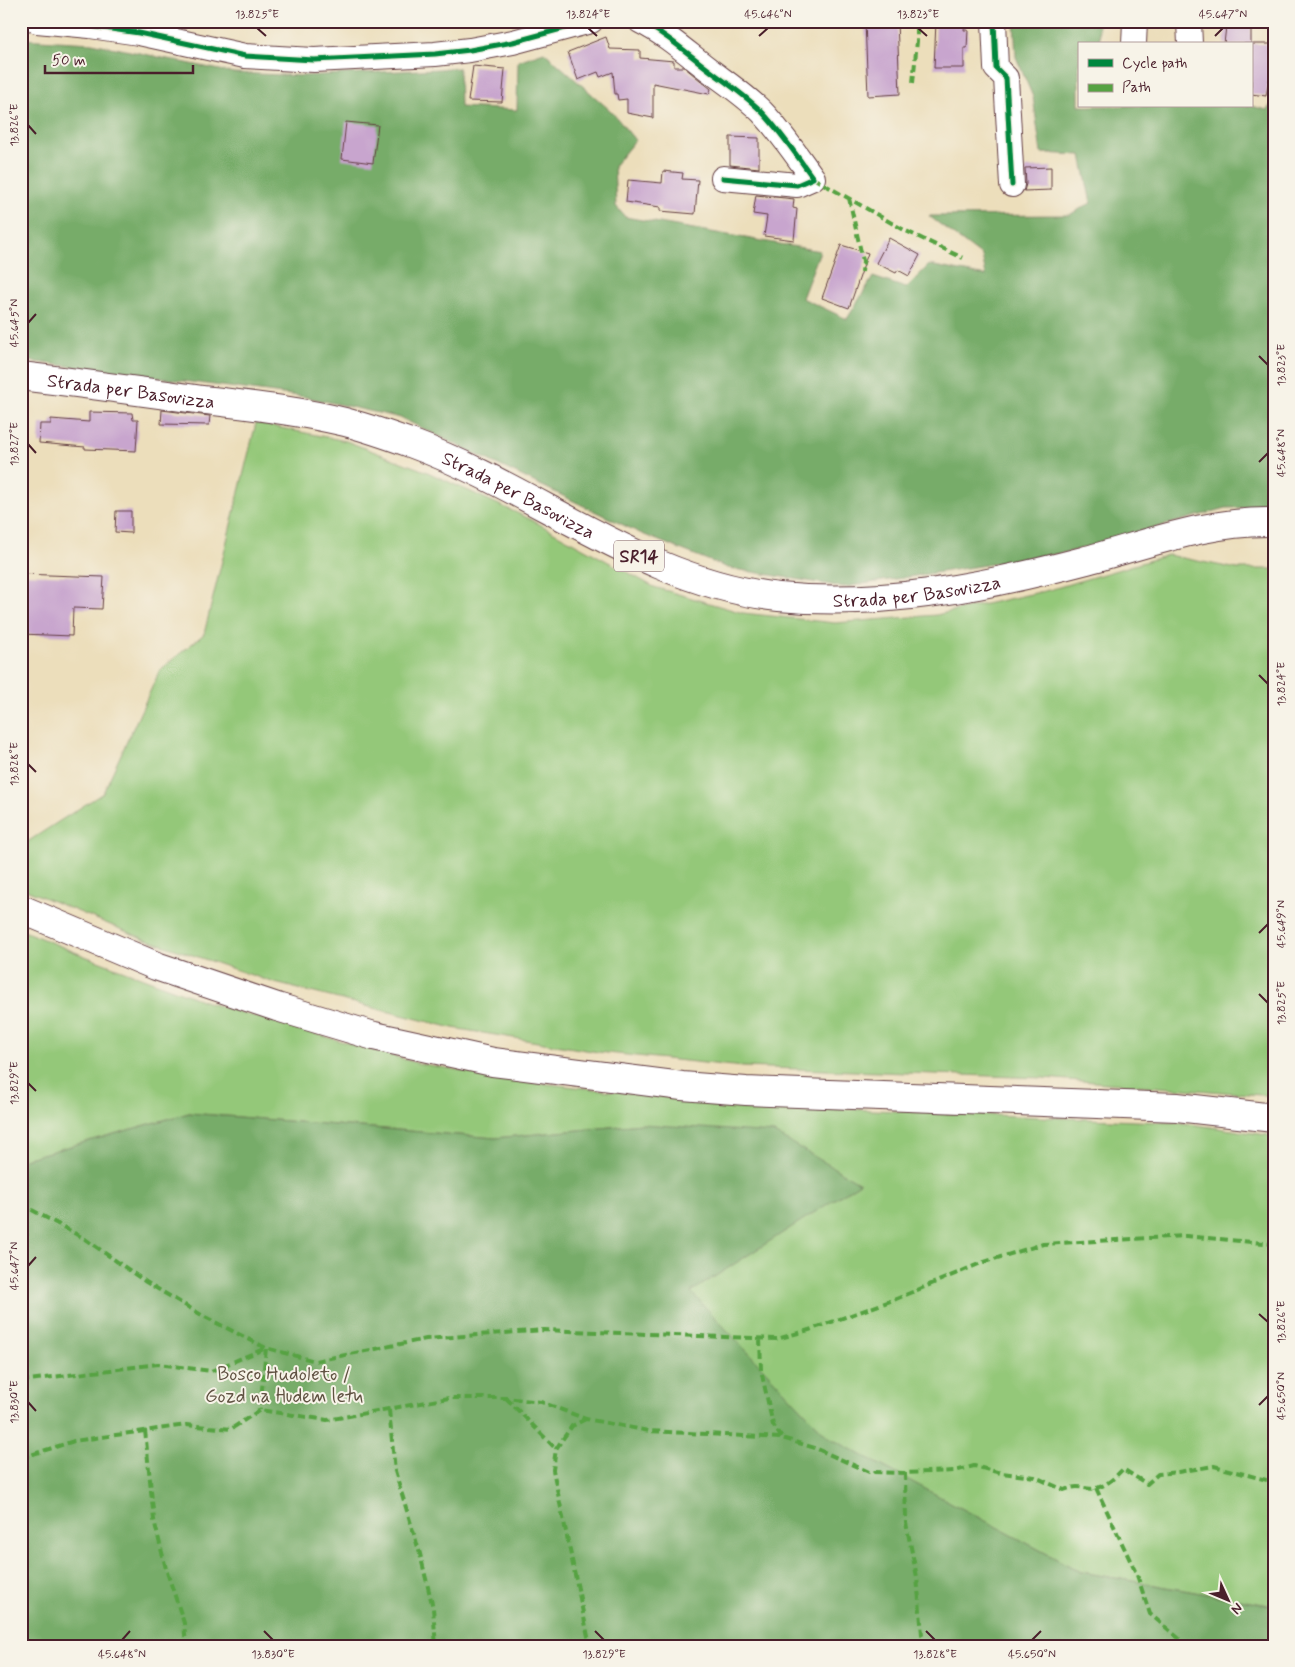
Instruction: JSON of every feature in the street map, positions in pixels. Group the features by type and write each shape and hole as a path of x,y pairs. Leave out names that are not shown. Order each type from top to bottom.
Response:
{"main road":[{"name":"Strada per Basovizza","path":"21,376 260,407 346,422 451,460 643,558 686,576 732,589 778,597 833,600 894,597 956,590 1018,578 1198,530 1230,524 1274,522"},
{"path":"21,909 156,966 277,1007 374,1036 493,1062 586,1075 728,1090 1177,1107 1274,1118"}],"street":[{"path":"38,21 90,26 139,34 244,56 314,60 435,54 470,50 513,42 591,21"},
{"path":"640,21 664,34 762,112 813,178 796,185 723,178"},
{"path":"994,21 996,68 1006,78 1012,185"},
{"path":"1134,21 1134,42"},
{"path":"1189,21 1190,42"}],"green space":[{"path":"1014,21 1098,21 1100,42 1078,42 1078,108 1252,108 1252,106 1267,110 1274,100 1274,507 1226,508 1069,552 844,587 728,568 642,534 401,418 306,397 21,360 21,39 92,43 234,73 303,76 459,68 460,107 517,110 518,61 544,52 611,111 635,140 614,166 616,206 625,217 820,251 802,298 847,319 873,277 906,288 929,265 986,276 982,256 929,216 1069,215 1091,203 1081,155 1041,153 1033,97 1016,57"},
{"path":"256,423 346,441 425,471 530,519 654,587 743,613 835,623 936,615 1049,590 1168,555 1237,569 1274,569 1274,1096 1043,1078 743,1067 598,1052 453,1028 275,983 142,938 21,888 21,844 24,844 103,793 160,670 204,634"},
{"path":"21,930 212,1004 417,1063 522,1081 728,1104 1183,1123 1274,1136 1274,1606 1081,1572 827,1437 690,1292 859,1183 642,1124 495,1138 189,1113 21,1160"},
{"name":"Bosco Hudoleto / Gozd na Hudem letu","path":"189,1113 495,1138 642,1124 774,1133 860,1183 691,1292 828,1437 1081,1572 1274,1606 1274,1646 21,1646 21,1160"}],"building":[{"path":"865,21 897,21 900,94 868,96"},
{"path":"936,21 965,21 964,30 968,30 967,48 964,48 964,68 934,68"},
{"path":"1226,26 1251,26 1251,42 1224,42"},
{"path":"606,37 610,49 640,50 640,58 674,61 674,67 684,67 711,89 709,94 653,83 653,118 627,113 627,99 618,100 617,94 615,94 613,72 600,77 598,72 578,80 568,52"},
{"path":"1252,44 1274,44 1274,79 1269,80 1266,96 1252,94"},
{"path":"473,66 505,69 502,102 468,101"},
{"path":"346,122 378,125 373,163 342,159"},
{"path":"730,137 759,138 759,168 730,165"},
{"path":"1051,167 1051,190 1024,191 1026,184 1025,168"},
{"path":"663,171 683,173 682,179 698,180 695,214 660,211 660,207 626,202 628,180 662,183"},
{"path":"756,195 794,199 793,208 797,209 794,240 764,236 767,216 753,214"},
{"path":"889,238 920,255 909,276 898,270 896,273 876,263"},
{"path":"841,245 868,253 849,308 822,298"},
{"path":"162,410 210,416 209,425 161,424"},
{"path":"89,412 132,413 133,420 138,420 136,451 85,449 85,447 39,443 40,424 51,424 51,419 89,422"},
{"path":"116,511 131,511 131,533 115,532"},
{"path":"21,574 104,577 102,609 73,608 72,636 21,634"}],"marked path":[{"path":"913,83 917,21"},
{"path":"813,178 904,230 963,258"},
{"path":"849,198 863,261 862,272"},
{"path":"21,1204 85,1239 146,1282 205,1317 266,1348 315,1361 426,1339 544,1330 777,1339 809,1330 896,1299 981,1263 1043,1244 1186,1236 1274,1244"},
{"path":"760,1338 761,1370 773,1425 782,1438"},
{"path":"21,1381 158,1364 211,1371 266,1348 260,1410"},
{"path":"21,1458 74,1441 186,1425 231,1429 260,1410 327,1420 449,1398 506,1398 541,1402 586,1419 649,1431 782,1438 815,1448 869,1472 955,1471 974,1466 1001,1473 1035,1477 1064,1490 1074,1487 1092,1489 1100,1487 1123,1469 1147,1484 1158,1474 1214,1466 1274,1482"},
{"path":"506,1398 556,1449"},
{"path":"389,1410 395,1471 420,1554 433,1608 436,1646"},
{"path":"586,1419 572,1426 556,1449 553,1470 590,1646"},
{"path":"145,1430 154,1520 166,1569 184,1623 186,1646"},
{"path":"905,1473 906,1523 917,1577 923,1646"},
{"path":"1096,1488 1137,1575 1150,1614 1188,1646"}],"cycle path":[{"path":"37,21 139,33 245,56 314,60 435,54 470,50 513,42 591,21"},
{"path":"640,21 671,40 755,105 789,144 813,178 797,185 723,178"},
{"path":"994,21 996,68 1006,78 1012,185"}]}
